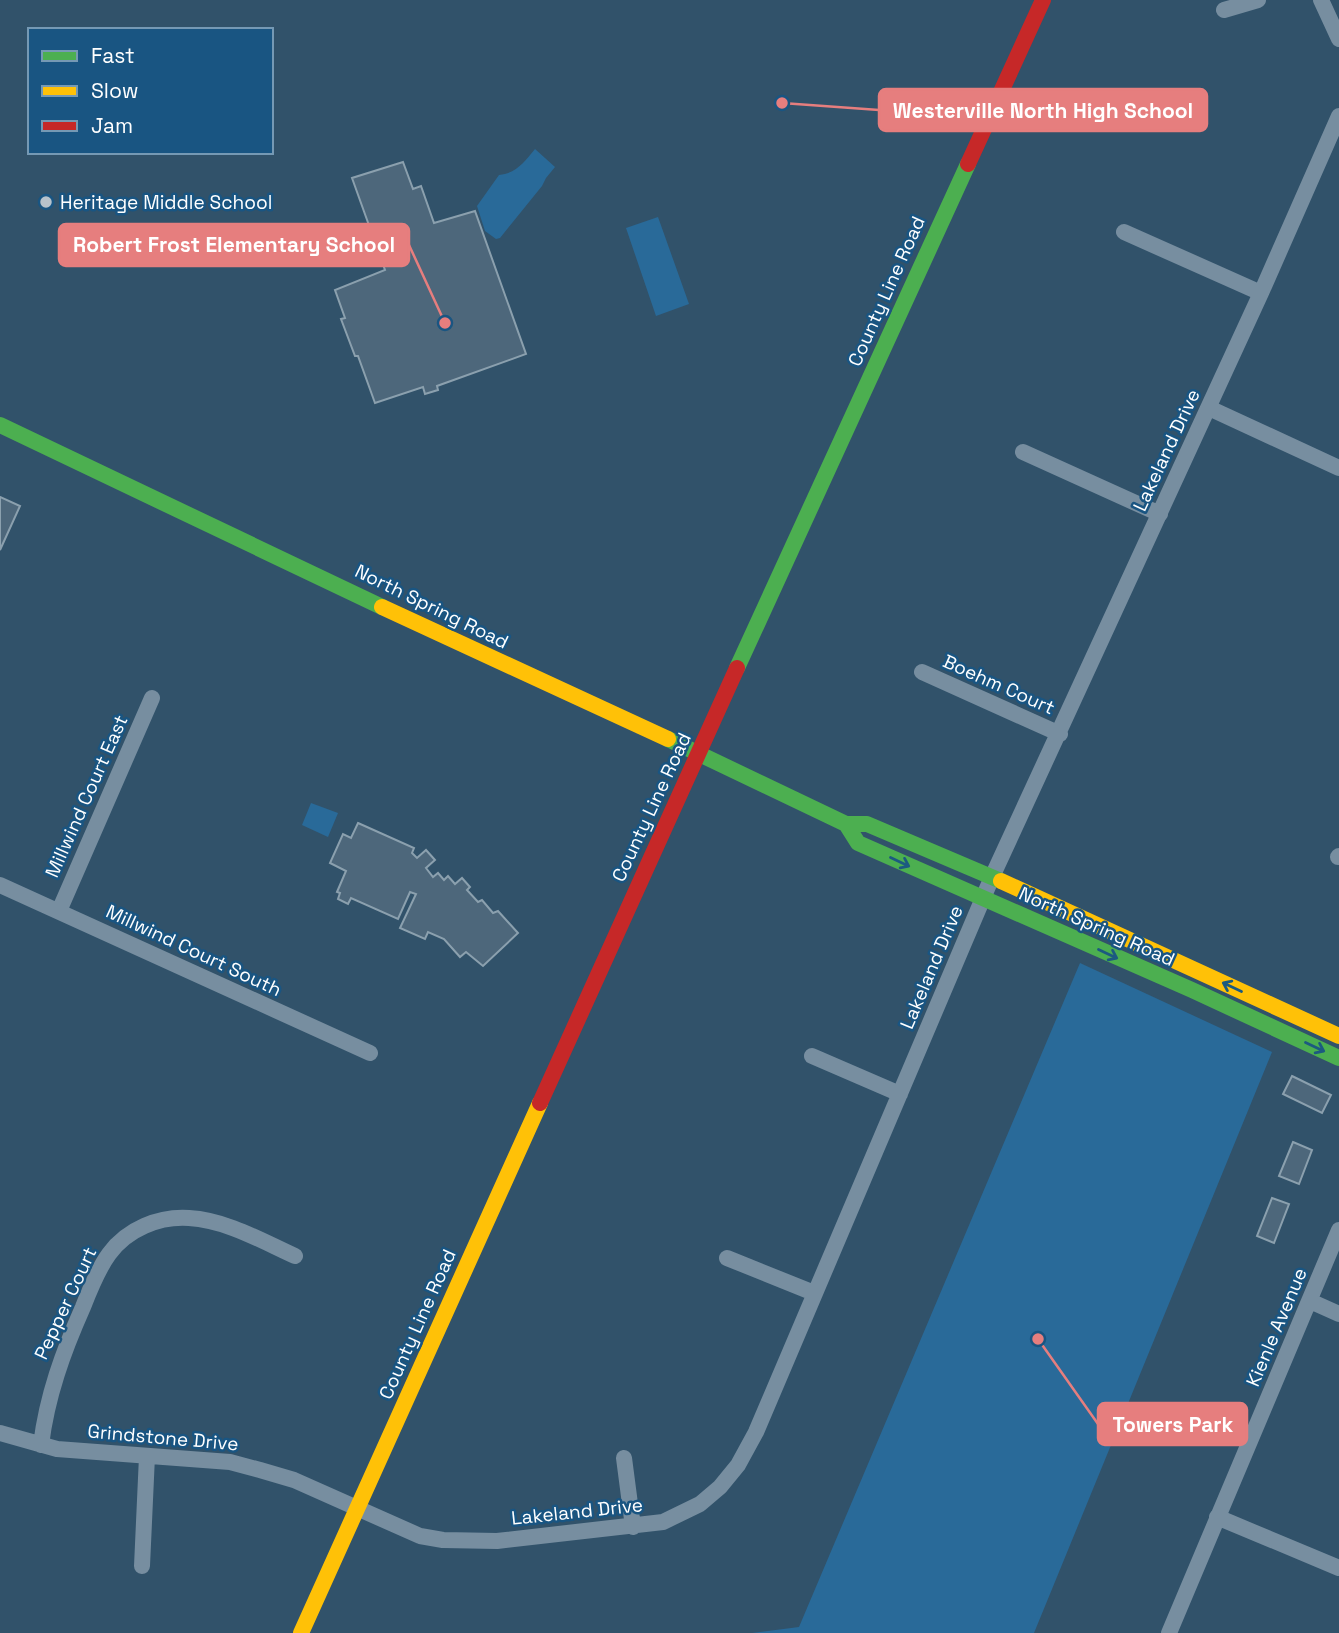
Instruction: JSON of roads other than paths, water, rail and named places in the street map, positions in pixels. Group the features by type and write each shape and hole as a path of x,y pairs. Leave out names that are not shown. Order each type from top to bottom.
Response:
{"main road":[{"name":"County Line Road","path":"302,1633 619,925 1043,0"},
{"name":"North Spring Road","path":"0,425 846,824 867,824 992,877 1339,1036"},
{"name":"North Spring Road","path":"846,824 858,843 1339,1058"}],"street":[{"path":"1224,10 1258,0"},
{"path":"1321,0 1339,39"},
{"name":"Lakeland Drive","path":"357,1509 421,1536 443,1540 497,1541 633,1527 663,1522 700,1504 720,1487 738,1465 756,1432 992,877 1209,408 1339,116"},
{"path":"1124,232 1261,293"},
{"path":"1209,408 1339,468"},
{"path":"1023,452 1160,514"},
{"name":"Boehm Court","path":"922,672 1059,734"},
{"name":"Millwind Court East","path":"59,911 152,698"},
{"name":"Millwind Court South","path":"0,885 370,1053"},
{"path":"812,1056 900,1094"},
{"name":"Pepper Court","path":"41,1445 55,1376 86,1299 108,1254 132,1233 147,1224 167,1219 198,1219 238,1230 295,1256"},
{"name":"Kienle Avenue","path":"1168,1633 1339,1230"},
{"path":"727,1258 814,1293"},
{"path":"1310,1301 1339,1314"},
{"name":"Grindstone Drive","path":"0,1433 57,1449 230,1462 294,1480 357,1509"},
{"path":"142,1566 147,1456"},
{"path":"624,1458 633,1527"},
{"path":"1217,1517 1339,1568"}],"place":[{"name":"Westerville North High School","path":"782,103"},
{"name":"Heritage Middle School","path":"46,202"},
{"name":"Robert Frost Elementary School","path":"445,323"},
{"name":"Towers Park","path":"1038,1339"}]}
